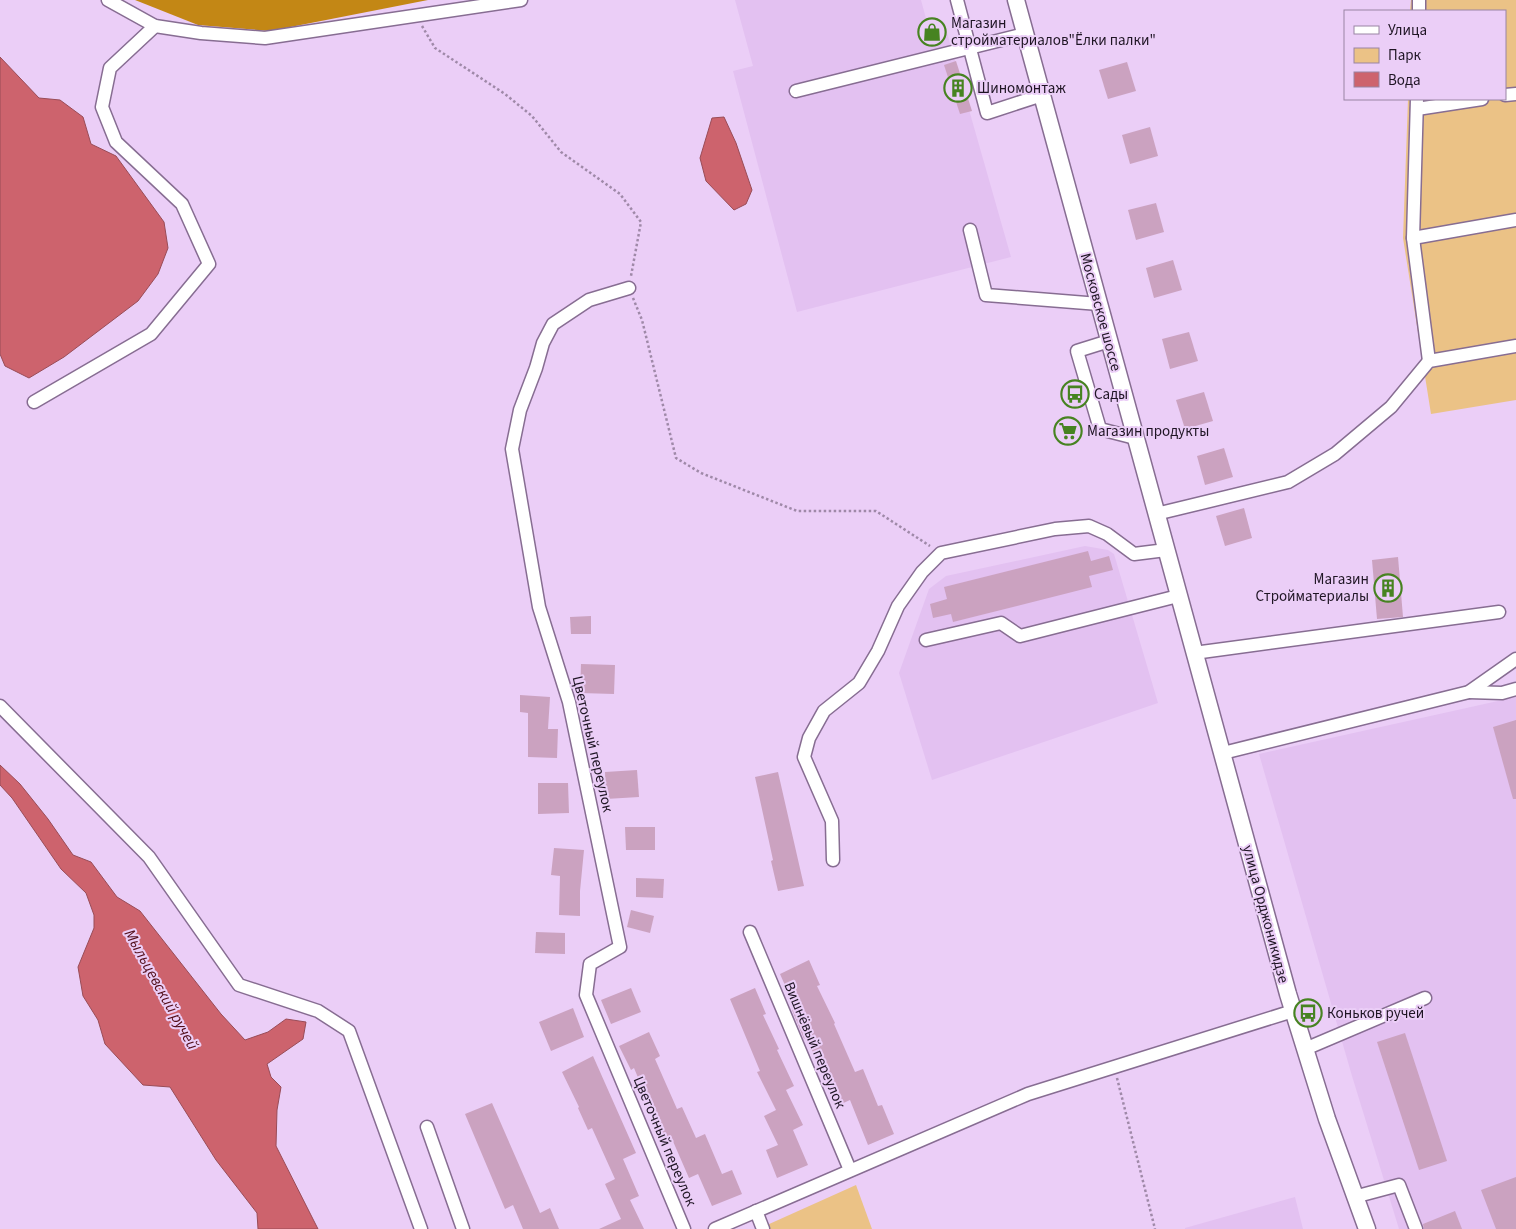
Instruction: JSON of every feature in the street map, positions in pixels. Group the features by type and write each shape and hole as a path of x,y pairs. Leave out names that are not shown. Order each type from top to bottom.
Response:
{"main road":[{"name":"Московское шоссе","path":"1016,0 1194,653"},
{"name":"улица Орджоникидзе","path":"1194,653 1293,1011 1327,1119 1367,1229"}],"street":[{"path":"108,0 155,26 201,34 266,38 521,0"},
{"path":"957,0 987,113 1042,96"},
{"path":"34,402 150,334 209,264 182,204 116,142 102,107 110,68 155,26"},
{"path":"796,91 1025,34"},
{"path":"1430,361 1413,238 1417,104 1469,100"},
{"path":"1413,238 1516,220"},
{"path":"970,230 986,295 1099,304"},
{"name":"Цветочный переулок","path":"629,288 589,300 553,324 542,342 536,368 520,410 512,449 539,607 569,702 620,947 590,964 586,995 684,1229"},
{"path":"1109,341 1077,350 1100,429 1135,438"},
{"path":"1156,514 1288,482 1335,454 1391,407 1430,361 1516,346"},
{"path":"833,860 832,822 804,757 809,738 824,711 858,683 878,651 898,606 922,572 941,553 1055,528 1089,526 1107,534 1134,554 1166,550"},
{"path":"926,640 1000,623 1020,636 1178,596"},
{"path":"1194,653 1499,612"},
{"path":"1469,692 1516,659"},
{"path":"1223,753 1469,692 1502,693 1516,689"},
{"path":"0,706 149,856 239,985 318,1010 349,1031 421,1229"},
{"name":"Вишнёвый переулок","path":"750,932 850,1170"},
{"path":"1305,1048 1425,998"},
{"path":"715,1229 1028,1094 1293,1011"},
{"path":"428,1127 463,1229"},
{"path":"1354,1197 1399,1185 1416,1229"},
{"path":"756,1211 763,1229"}],"path":[{"path":"416,16 435,48 505,94 532,116 561,152 620,194 641,222 629,288 642,320 676,458 701,473 797,511 876,511 941,553"},
{"path":"1115,1067 1155,1229"}],"shaded area":[{"path":"135,0 428,0 270,31 198,25"},
{"path":"735,0 921,0 928,26 944,22 1011,257 797,312 733,71 753,66"},
{"path":"1085,546 1108,550 1114,554 1158,703 932,780 899,673 929,589 946,576"},
{"path":"1516,697 1516,1229 1399,1229 1352,1076 1259,754"},
{"path":"1295,1197 1303,1229 1185,1229 1185,1228"}],"green space":[{"path":"1411,0 1516,0 1516,400 1431,414 1403,238 1408,100 1506,100 1506,10 1410,10"},
{"path":"856,1185 872,1229 758,1229"}],"water":[{"path":"0,57 39,98 60,100 83,117 91,144 116,156 164,222 168,248 158,274 138,301 64,357 29,378 5,366 0,354"},
{"path":"724,117 736,143 752,190 746,204 734,210 706,181 700,158 712,118"},
{"name":"Мыльцевский ручей","path":"0,765 20,784 48,819 73,855 91,862 117,897 140,911 221,1014 245,1040 268,1032 286,1019 306,1022 303,1039 267,1064 271,1077 281,1087 277,1110 276,1146 318,1229 258,1229 257,1213 216,1160 170,1087 143,1085 105,1044 98,1020 83,996 78,967 94,928 94,915 86,893 61,869 12,798 0,785"}],"building":[{"name":"Шиномонтаж","path":"956,61 972,111 960,114 944,65"},
{"path":"1127,62 1136,91 1108,99 1099,70"},
{"path":"1150,127 1158,156 1130,164 1122,135"},
{"path":"1156,203 1164,232 1136,240 1128,210"},
{"path":"1173,260 1182,290 1154,298 1146,268"},
{"path":"1189,332 1198,361 1170,369 1162,339"},
{"path":"1204,392 1213,421 1185,429 1176,400"},
{"name":"Магазин продукты","path":"1071,420 1078,439 1065,443 1058,424"},
{"path":"1224,448 1233,477 1205,485 1197,456"},
{"path":"1244,508 1252,538 1225,546 1216,516"},
{"path":"1088,551 1091,561 1109,556 1113,570 1089,576 1092,587 953,622 951,614 933,618 930,604 947,599 944,587"},
{"name":"Магазин Стройматериалы","path":"1398,557 1403,617 1377,619 1372,560"},
{"path":"591,616 591,634 571,634 570,617"},
{"path":"581,664 615,665 614,694 580,693"},
{"path":"520,695 550,697 548,729 558,729 557,758 528,757 528,713 520,712"},
{"path":"1516,720 1516,799 1513,799 1493,727"},
{"path":"637,770 639,797 606,799 605,772"},
{"path":"778,772 804,886 778,891 755,777"},
{"path":"538,783 568,783 569,813 538,814"},
{"path":"625,827 655,827 655,850 626,850"},
{"path":"554,848 584,850 580,891 580,916 559,915 560,876 551,875"},
{"path":"636,878 664,879 663,898 636,897"},
{"path":"631,910 654,916 650,933 627,927"},
{"path":"536,932 565,933 565,954 535,953"},
{"path":"809,960 820,985 817,986 835,1023 855,1072 863,1069 878,1106 882,1105 894,1134 868,1145 850,1100 839,1105 826,1074 823,1075 806,1037 804,1039 792,1010 795,1008 780,974"},
{"path":"631,988 641,1012 611,1024 601,1000"},
{"path":"755,988 766,1014 763,1015 794,1086 786,1090 803,1125 793,1130 808,1165 777,1178 766,1150 778,1145 764,1116 776,1110 757,1072 760,1071 730,999"},
{"path":"573,1008 584,1037 551,1051 539,1022"},
{"path":"649,1032 660,1056 655,1059 677,1109 682,1107 696,1138 705,1134 722,1174 732,1170 742,1194 712,1206 698,1174 689,1178 672,1139 665,1142 634,1068 631,1070 619,1046"},
{"path":"1405,1033 1447,1161 1419,1170 1377,1042"},
{"path":"593,1056 636,1153 623,1159 639,1196 630,1200 644,1229 599,1229 621,1219 605,1184 615,1179 592,1128 588,1130 562,1072"},
{"path":"492,1103 540,1213 550,1208 559,1229 523,1229 513,1205 505,1209 465,1114"},
{"path":"1516,1177 1516,1229 1496,1229 1481,1190"},
{"path":"1455,1211 1462,1229 1424,1229 1423,1224"}],"place":[{"name":"Магазин стройматериалов\"Ёлки палки\"","path":"932,32"},
{"name":"Шиномонтаж","path":"958,88"},
{"name":"Сады","path":"1075,394"},
{"name":"Магазин продукты","path":"1068,431"},
{"name":"Магазин Стройматериалы","path":"1388,588"},
{"name":"Коньков ручей","path":"1308,1013"}]}
